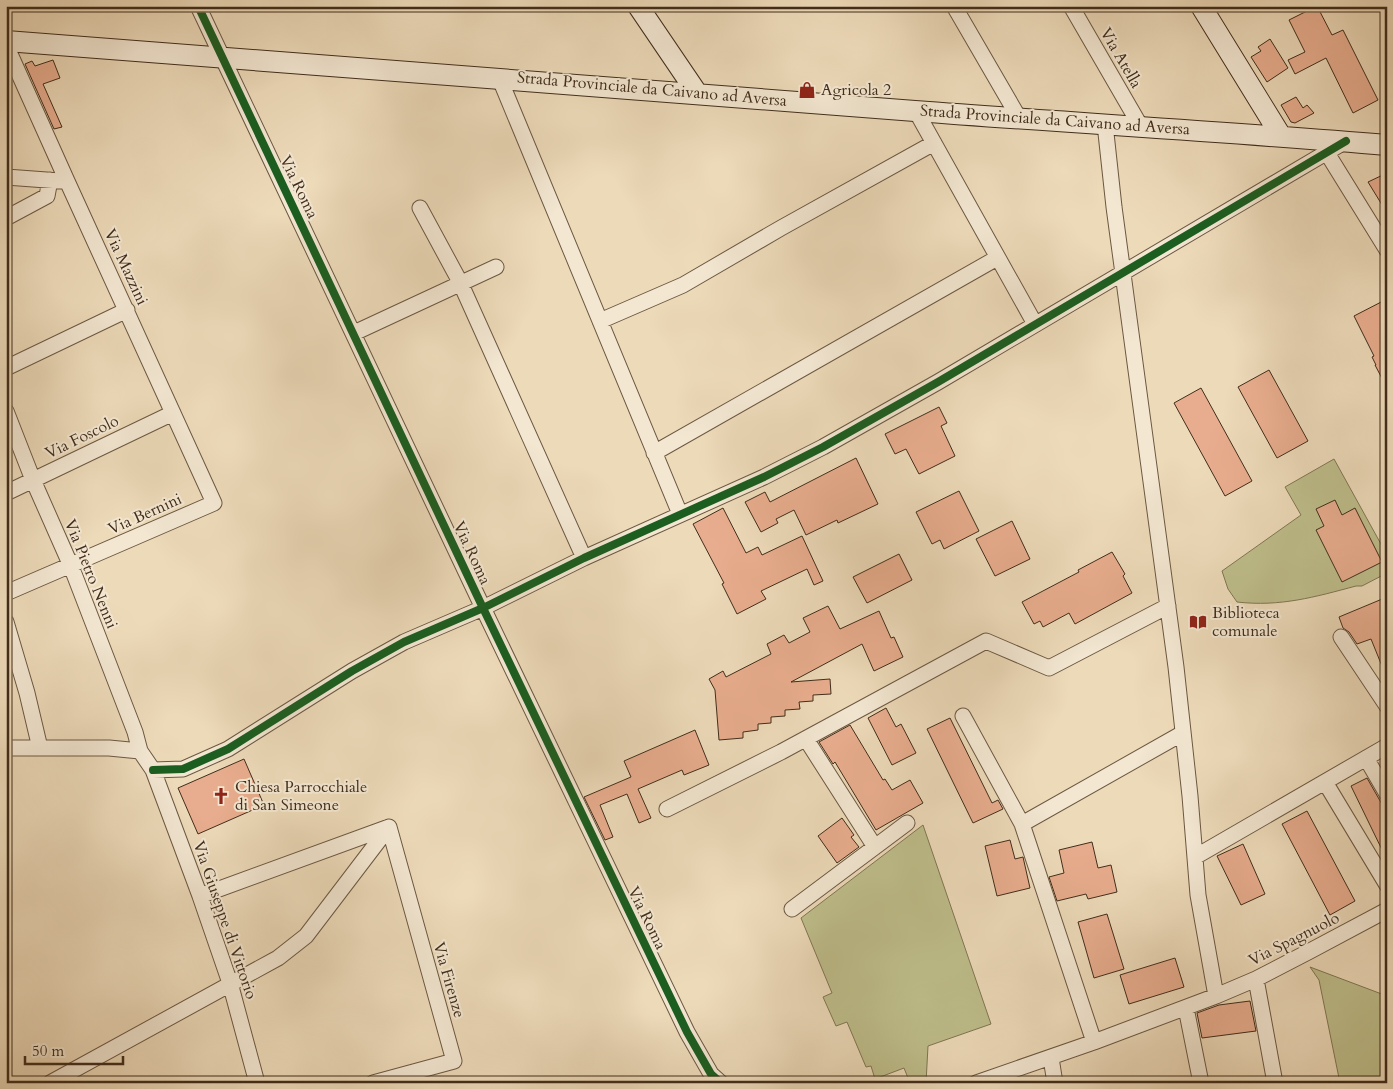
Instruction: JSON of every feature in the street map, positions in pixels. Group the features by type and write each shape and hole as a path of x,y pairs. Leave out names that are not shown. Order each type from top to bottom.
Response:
{"main road":[{"path":"1200,6 1281,136"},
{"path":"641,7 697,92"},
{"name":"Strada Provinciale da Caivano ad Aversa","path":"6,41 1387,145"}],"street":[{"name":"Via Roma","path":"198,6 483,608 687,1032 717,1082"},
{"path":"954,6 1019,118"},
{"name":"Via Atella","path":"1071,6 1141,127"},
{"name":"Via Mazzini","path":"6,45 214,503"},
{"path":"499,77 680,514"},
{"path":"916,111 1035,324"},
{"path":"1104,124 1168,606 1183,733 1198,896 1216,996"},
{"path":"153,770 183,769 228,749 352,671 397,646 483,608 584,558 764,477 823,447 938,382 1346,141"},
{"path":"600,321 683,285 934,143"},
{"path":"1327,153 1387,250"},
{"path":"6,177 67,181"},
{"path":"6,218 47,196 50,180"},
{"path":"420,208 460,282 584,558"},
{"path":"654,453 997,258"},
{"path":"354,333 496,266"},
{"path":"6,368 127,310"},
{"name":"Via Pietro Nenni","path":"6,411 33,480 71,566 135,732 140,751 153,770"},
{"name":"Via Foscolo","path":"6,493 173,413"},
{"name":"Via Bernini","path":"6,593 214,503"},
{"path":"667,809 806,739 986,641 1050,668 1168,606"},
{"path":"6,622 27,693 40,748"},
{"path":"1341,637 1387,706"},
{"path":"963,716 1022,824 1094,1042"},
{"path":"1022,824 1183,733"},
{"path":"806,739 875,847"},
{"path":"1195,857 1387,746"},
{"path":"6,748 109,748 140,751"},
{"path":"1366,758 1387,794"},
{"name":"Via Giuseppe di Vittorio","path":"153,770 230,983 257,1083"},
{"path":"1325,782 1387,885"},
{"path":"792,910 907,823"},
{"path":"200,896 389,827"},
{"path":"50,1083 278,958 306,936 389,827"},
{"name":"Via Firenze","path":"373,1083 454,1061 389,827"},
{"name":"Via Spagnuolo","path":"976,1083 1051,1058 1216,996 1256,979 1310,952 1387,910"},
{"path":"1256,979 1275,1083"},
{"path":"1186,1008 1201,1083"},
{"path":"1051,1058 1055,1083"}],"green space":[{"path":"1334,459 1387,555 1387,573 1362,586 1297,600 1268,603 1237,602 1228,589 1222,571 1301,515 1285,487"},
{"path":"923,825 991,1024 928,1046 926,1083 910,1083 904,1068 875,1079 871,1066 866,1067 847,1022 836,1026 823,997 832,993 801,918"},
{"path":"1310,967 1387,996 1387,1083 1340,1083 1319,980"}],"building":[{"path":"1317,6 1332,35 1343,30 1378,100 1353,113 1326,58 1295,74 1288,60 1305,52 1289,20"},
{"path":"1270,39 1288,68 1267,82 1251,57 1261,51 1258,47"},
{"path":"53,60 60,78 43,84 62,127 54,129 25,64 32,61 35,66"},
{"path":"1296,97 1303,108 1307,105 1314,113 1295,123 1291,122 1281,105"},
{"path":"1387,173 1387,213 1368,182"},
{"path":"1387,299 1387,388 1375,365 1372,357 1374,356 1354,316"},
{"path":"1269,370 1308,441 1277,458 1238,387"},
{"path":"1201,388 1252,481 1225,496 1174,403"},
{"path":"939,407 947,423 941,426 955,456 919,474 906,449 895,454 885,434"},
{"path":"856,458 878,504 838,523 837,520 806,535 794,510 776,519 778,523 761,532 745,502 765,492 770,502"},
{"path":"959,491 979,531 944,549 940,540 932,544 916,512"},
{"path":"1335,500 1342,515 1355,508 1382,562 1342,582 1316,530 1324,526 1316,509"},
{"path":"723,508 746,553 758,547 762,555 802,536 823,581 814,585 807,569 761,591 766,599 737,614 722,584 724,583 693,524"},
{"path":"1012,521 1030,559 995,576 976,539"},
{"path":"1112,552 1125,574 1123,576 1132,593 1075,624 1069,613 1043,627 1040,621 1034,624 1022,602"},
{"path":"899,554 912,580 867,603 853,577"},
{"path":"1387,597 1386,676 1371,639 1357,644 1349,632 1343,628 1339,617"},
{"path":"828,606 840,629 879,611 891,638 894,637 903,657 874,671 862,644 791,682 830,679 831,694 813,695 813,701 799,702 800,709 785,710 785,716 771,717 771,723 758,724 758,730 743,732 743,738 719,740 715,690 709,679 723,671 726,677 771,654 767,644 784,635 789,643 810,632 803,618"},
{"path":"886,708 896,727 901,724 916,753 892,765 868,718"},
{"path":"950,718 992,803 998,800 1003,809 973,823 927,729"},
{"path":"850,725 883,780 885,779 892,790 910,780 923,803 876,830 835,762 833,764 819,742"},
{"path":"695,730 709,765 684,775 682,770 638,789 651,818 639,823 627,794 600,805 613,837 605,840 584,797 631,777 624,761"},
{"name":"Chiesa Parrocchiale di San Simeone","path":"244,759 264,805 198,834 178,788"},
{"path":"1367,778 1387,813 1387,860 1351,786"},
{"path":"1307,811 1355,901 1330,915 1282,824"},
{"path":"842,818 854,835 851,837 859,847 837,863 818,836"},
{"path":"1010,840 1015,859 1023,857 1030,888 997,896 985,846"},
{"path":"1092,842 1098,868 1111,865 1117,892 1088,899 1086,894 1057,901 1049,877 1064,873 1059,850"},
{"path":"1243,844 1265,894 1241,905 1217,856"},
{"path":"1107,914 1124,969 1094,978 1078,922"},
{"path":"1175,958 1184,987 1129,1004 1120,975"},
{"path":"1250,1001 1256,1031 1202,1038 1197,1013 1219,1005"}],"cycle path":[{"path":"198,6 483,608 687,1032 711,1074 721,1083"},
{"path":"153,770 183,769 228,749 352,671 404,642 483,608 584,558 764,477 823,447 938,382 1346,141"}],"place":[{"name":"Agricola 2","path":"807,90"},
{"name":"Biblioteca comunale","path":"1198,622"},
{"name":"Chiesa Parrocchiale di San Simeone","path":"221,796"}]}
